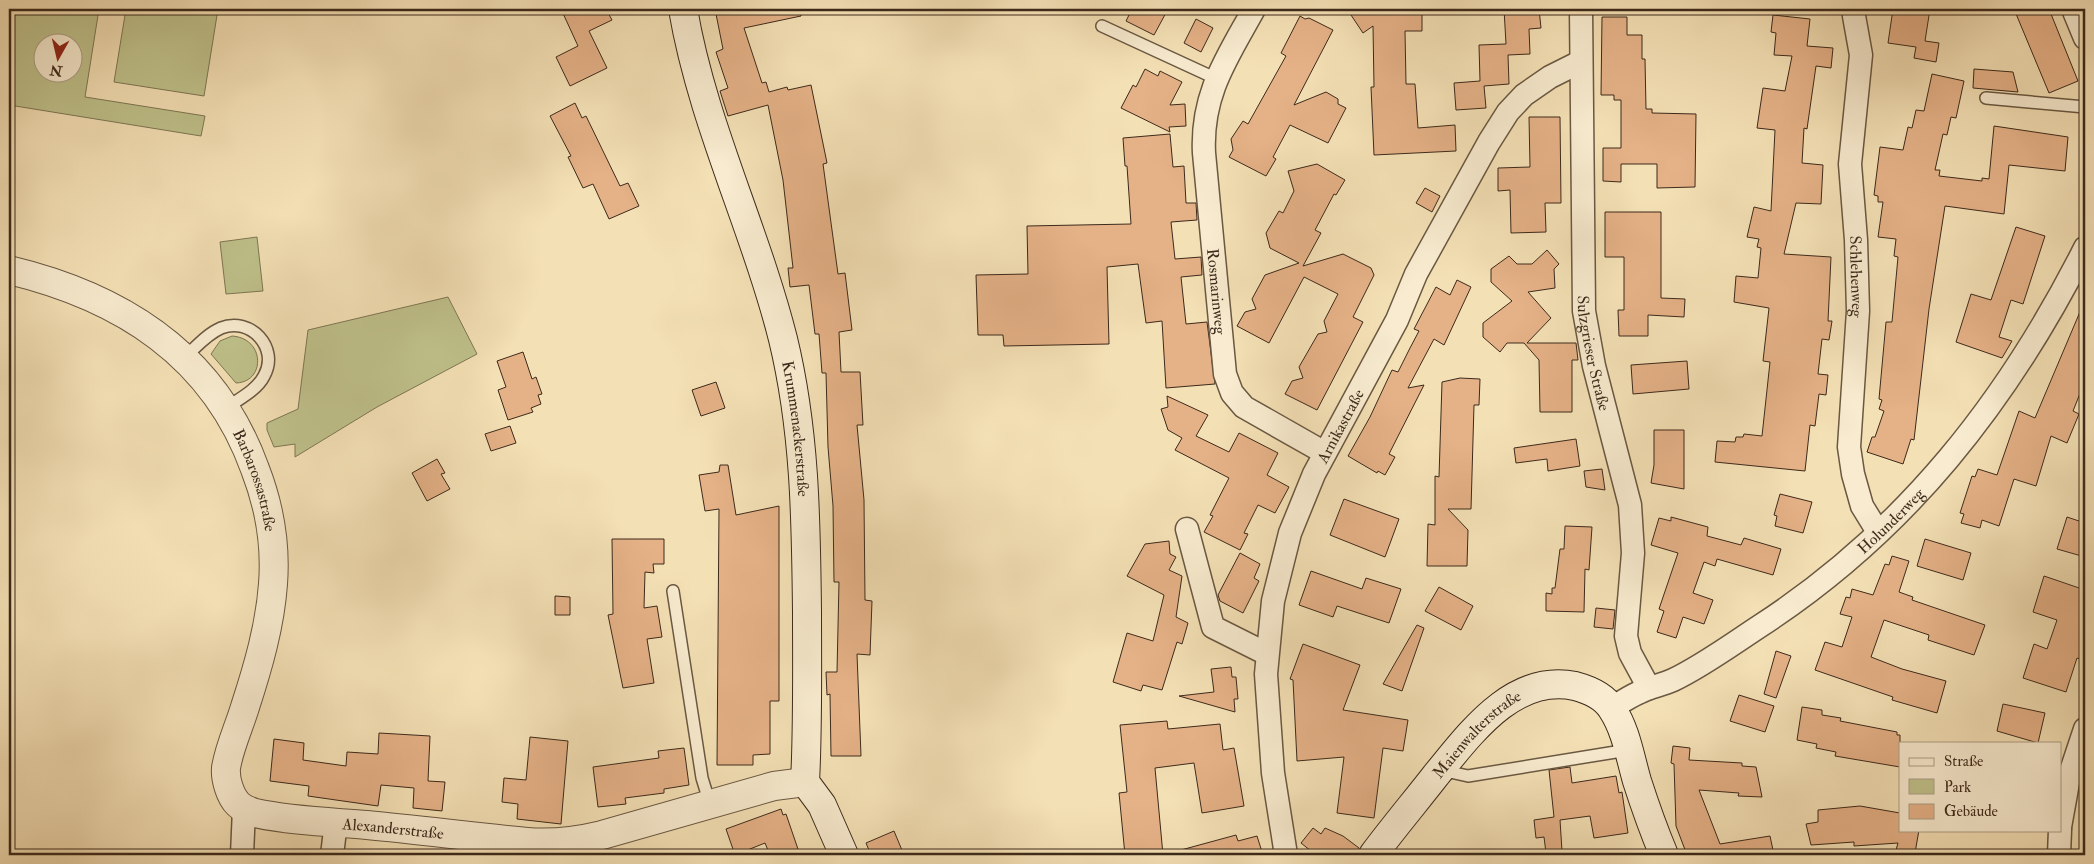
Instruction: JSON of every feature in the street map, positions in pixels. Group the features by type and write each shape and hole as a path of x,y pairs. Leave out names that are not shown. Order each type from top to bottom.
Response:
{"main road":[{"name":"Krummenackerstraße","path":"683,9 698,72 775,311 794,396 803,457 807,515 805,782"},
{"name":"Barbarossastraße","path":"9,270 64,286 100,300 144,325 185,357 226,408 250,455 261,485 268,513 274,554 273,584 266,633 226,770 232,796 244,809"},
{"name":"Maienwalterstraße","path":"1372,855 1441,770 1491,713 1516,696 1535,688 1556,684 1587,689 1602,698 1612,708"},
{"path":"1612,708 1628,750 1647,813 1664,855"},
{"name":"Alexanderstraße","path":"244,809 262,814 527,842 599,845 710,804 774,786 805,782"},
{"path":"805,782 825,811 844,855"}],"street":[{"name":"Rosmarinweg","path":"1254,9 1217,79 1205,113 1204,142 1225,374 1236,399 1244,407 1325,453"},
{"name":"Sulzgrieser Straße","path":"1581,9 1580,62 1583,112 1582,235 1585,323 1598,383 1630,505 1633,553 1626,636 1627,647 1649,688"},
{"path":"2073,9 2085,38"},
{"name":"Schlehenweg","path":"1854,16 1861,55 1850,164 1856,240 1858,311 1849,447 1853,474 1862,506 1878,532"},
{"name":"Arnikastraße","path":"1286,855 1271,757 1267,654 1273,601 1286,546 1305,493 1397,320 1431,245 1508,112 1531,89 1580,62"},
{"name":"Holunderweg","path":"1612,708 1649,688 1684,674 1775,616 1829,576 1878,532 1948,461 1994,402 2045,324 2085,248"},
{"path":"1187,529 1213,627 1267,654"},
{"path":"2062,819 2070,777 2085,729"},
{"path":"242,855 244,809"},
{"path":"332,855 336,822"},
{"path":"2059,855 2060,832"}],"lane":[{"path":"1102,26 1217,79"},
{"path":"1986,98 2085,107"},
{"path":"185,357 215,331 228,326 247,328 259,336 268,352 269,364 266,374 253,390 226,408"},
{"path":"673,592 702,778 710,804"},
{"path":"1441,770 1468,776 1628,750"}],"green space":[{"path":"9,9 99,9 85,97 205,116 201,136 9,105"},
{"path":"126,9 218,9 204,96 114,82"},
{"path":"257,237 263,291 226,294 220,242"},
{"path":"448,297 477,354 377,407 295,457 295,444 274,447 267,430 267,423 298,409 308,330"},
{"path":"232,336 243,339 251,344 256,351 258,360 253,376 246,381 236,383 211,354 220,341"}],"building":[{"path":"561,9 606,9 612,20 589,31 607,68 570,86 556,57 578,46"},
{"path":"715,9 800,9 801,16 744,28 762,83 766,82 769,92 787,87 788,90 811,85 827,163 823,164 838,274 845,273 852,330 839,332 841,372 860,372 863,425 857,425 864,500 865,600 872,601 870,655 857,654 861,756 831,756 830,694 827,695 826,672 837,672 839,582 834,582 833,506 828,447 826,373 822,373 819,334 815,334 809,285 790,287 788,268 793,268 783,180 768,105 728,116 720,91 728,88 716,52 723,49"},
{"path":"1132,9 1168,9 1154,35 1126,21"},
{"path":"1347,9 1422,9 1422,31 1405,31 1406,84 1415,84 1418,128 1455,125 1456,151 1374,155 1371,87 1374,87 1373,26 1363,33"},
{"path":"1504,9 1539,9 1541,28 1529,29 1530,54 1508,55 1509,84 1484,86 1486,108 1456,110 1454,83 1480,81 1479,45 1506,44"},
{"path":"1893,9 1930,9 1925,41 1939,43 1936,62 1914,58 1916,47 1888,43"},
{"path":"2014,9 2049,9 2078,81 2049,93"},
{"path":"1773,15 1810,19 1807,46 1833,48 1831,68 1816,66 1807,129 1804,128 1802,163 1823,165 1821,204 1796,203 1784,254 1831,257 1828,321 1832,321 1829,340 1822,339 1818,374 1828,375 1826,395 1819,394 1815,426 1810,425 1805,471 1715,462 1717,441 1735,442 1736,437 1743,437 1744,434 1762,436 1770,362 1763,361 1769,308 1734,302 1736,276 1758,278 1761,248 1757,247 1759,239 1747,237 1754,207 1771,211 1775,130 1757,128 1763,88 1785,91 1792,56 1774,55 1776,33 1771,32"},
{"path":"1300,16 1305,19 1309,18 1333,30 1294,105 1326,92 1338,99 1338,104 1346,108 1328,143 1290,125 1273,157 1276,159 1266,176 1229,157 1233,150 1231,139 1243,121 1248,124 1286,56 1281,53"},
{"path":"1602,17 1627,17 1627,35 1642,35 1642,59 1645,59 1646,109 1652,109 1652,113 1696,114 1695,187 1657,188 1657,164 1621,164 1621,182 1603,181 1603,148 1621,148 1621,100 1614,100 1614,95 1601,95"},
{"path":"1196,19 1213,28 1201,52 1184,43"},
{"path":"1145,69 1158,76 1160,71 1182,82 1170,105 1185,104 1186,126 1169,127 1170,132 1121,108 1133,85 1136,87"},
{"path":"1974,69 2013,72 2018,92 1973,88"},
{"path":"1932,74 1964,81 1956,118 1951,117 1947,135 1943,134 1935,170 1940,170 1939,176 1982,181 1982,178 1989,179 1994,126 2068,137 2065,171 2009,165 2004,214 1945,206 1929,309 1914,440 1911,439 1903,464 1867,452 1872,437 1875,437 1884,411 1879,409 1882,400 1879,399 1886,322 1892,322 1898,257 1894,256 1896,239 1878,237 1883,202 1878,202 1878,196 1874,195 1880,147 1903,150 1908,127 1912,128 1916,110 1924,111"},
{"path":"575,103 582,118 586,116 620,186 628,183 639,206 609,219 593,184 583,188 568,157 571,156 550,116"},
{"path":"1529,117 1560,117 1561,203 1545,203 1546,232 1511,233 1510,190 1498,191 1498,168 1530,167"},
{"path":"1170,134 1173,167 1184,166 1186,203 1196,203 1197,220 1171,222 1175,259 1201,257 1202,275 1181,277 1186,324 1207,322 1215,384 1166,388 1162,321 1146,323 1138,264 1107,267 1109,344 1004,346 1003,335 978,335 976,275 1028,274 1027,226 1131,224 1123,138"},
{"path":"1317,164 1345,180 1336,195 1334,194 1315,230 1321,233 1303,266 1343,254 1371,268 1374,275 1353,317 1363,322 1317,410 1285,394 1292,381 1303,378 1299,367 1318,334 1327,332 1324,321 1338,294 1304,277 1269,343 1237,326 1245,312 1256,309 1252,299 1265,275 1299,263 1270,248 1266,233 1279,211 1283,213 1294,191 1288,171"},
{"path":"1425,188 1440,196 1432,212 1416,203"},
{"path":"1605,212 1661,212 1661,298 1685,299 1684,317 1648,315 1648,336 1619,336 1618,310 1624,310 1624,257 1605,257"},
{"path":"2016,227 2045,236 2023,304 2011,300 1999,337 2012,341 2002,358 1956,342 1971,294 1991,300"},
{"path":"1547,250 1559,264 1554,269 1555,288 1528,292 1551,318 1527,343 1576,343 1578,360 1572,360 1572,412 1540,412 1539,360 1524,343 1507,343 1500,352 1483,337 1483,323 1512,301 1491,282 1491,269 1509,256 1517,264 1532,264"},
{"path":"1457,280 1471,287 1444,345 1434,339 1408,388 1424,385 1389,454 1395,457 1385,475 1378,471 1377,473 1348,456 1370,417 1392,370 1398,372 1419,331 1414,329 1436,287 1450,295"},
{"path":"2085,300 2085,381 2073,411 2079,414 2067,443 2051,436 2036,486 2014,479 1999,526 1982,520 1980,528 1961,523 1964,514 1960,513 1972,476 1975,477 1978,469 1997,475 2019,411 2035,418"},
{"path":"523,352 532,379 536,377 542,394 538,395 541,404 531,408 533,412 508,420 498,390 506,387 497,361"},
{"path":"1687,361 1689,389 1633,394 1631,365"},
{"path":"1460,378 1480,379 1479,405 1474,405 1471,509 1448,509 1468,530 1467,566 1427,566 1428,524 1435,525 1435,476 1439,477 1442,382"},
{"path":"716,382 725,408 701,416 692,390"},
{"path":"1167,396 1208,415 1196,436 1229,452 1239,433 1278,453 1267,475 1289,487 1275,513 1258,505 1244,533 1248,534 1240,550 1204,532 1213,516 1210,515 1229,478 1175,450 1182,438 1168,430 1161,409 1168,407"},
{"path":"510,426 516,443 491,451 485,434"},
{"path":"1654,430 1684,430 1684,489 1651,483 1654,465"},
{"path":"1576,439 1580,466 1548,471 1547,459 1516,463 1514,448"},
{"path":"437,459 445,473 441,474 450,489 427,501 412,473"},
{"path":"720,465 728,465 736,515 779,506 779,701 770,701 770,754 753,755 753,765 717,765 719,509 705,511 699,475 719,472"},
{"path":"1602,469 1605,490 1586,487 1584,471"},
{"path":"1780,494 1812,502 1803,533 1775,526 1777,516 1774,515"},
{"path":"1344,499 1399,519 1385,557 1330,535"},
{"path":"1671,517 1708,527 1707,536 1741,545 1744,538 1781,549 1773,575 1717,559 1715,566 1704,562 1693,593 1713,600 1704,624 1683,617 1676,638 1657,632 1664,611 1659,609 1678,553 1651,545 1659,518 1671,521"},
{"path":"2067,517 2085,523 2085,557 2057,549"},
{"path":"1565,526 1592,527 1589,570 1585,569 1584,612 1546,611 1546,593 1552,594 1552,588 1555,588 1560,549 1564,549"},
{"path":"612,539 664,539 664,564 653,564 654,573 645,572 644,608 657,606 662,637 647,639 654,683 623,688 608,615 613,614"},
{"path":"1925,539 1971,553 1963,580 1917,566"},
{"path":"1169,541 1170,554 1176,557 1169,570 1182,576 1176,617 1188,623 1182,644 1177,642 1162,690 1143,685 1141,691 1113,682 1127,633 1153,641 1164,595 1127,576 1145,544"},
{"path":"1240,553 1260,564 1254,578 1259,581 1243,613 1220,601 1218,595"},
{"path":"1892,556 1909,561 1899,592 1913,597 1912,600 1985,625 1974,655 1928,640 1929,635 1884,620 1871,657 1902,669 1946,681 1937,713 1892,700 1893,697 1815,670 1825,642 1842,647 1852,617 1840,614 1846,597 1850,598 1852,589 1873,595 1885,564 1889,565"},
{"path":"1311,571 1362,589 1366,578 1401,589 1389,623 1337,606 1333,617 1299,605"},
{"path":"2044,576 2085,590 2085,642 2080,659 2077,658 2066,692 2023,678 2034,644 2047,649 2057,620 2033,612"},
{"path":"1439,587 1473,606 1461,630 1425,611"},
{"path":"555,596 570,597 570,615 555,615"},
{"path":"1596,608 1615,610 1613,629 1594,627"},
{"path":"1417,625 1424,628 1402,691 1383,684"},
{"path":"1303,644 1360,665 1343,710 1408,720 1403,751 1383,748 1374,818 1337,813 1344,757 1297,761 1293,680 1290,679"},
{"path":"1776,651 1791,656 1776,698 1764,694"},
{"path":"1231,667 1232,677 1236,677 1238,699 1234,699 1235,712 1179,696 1214,692 1211,669"},
{"path":"1739,695 1774,706 1765,732 1730,721"},
{"path":"2003,704 2045,713 2038,742 1997,731"},
{"path":"1802,707 1822,710 1822,715 1841,718 1840,721 1897,732 1897,735 1900,735 1899,767 1835,756 1836,752 1816,748 1817,744 1797,740"},
{"path":"1167,721 1168,729 1220,724 1223,750 1234,748 1244,806 1202,813 1194,763 1155,768 1163,855 1125,855 1119,793 1127,792 1120,725"},
{"path":"379,733 430,736 428,781 445,782 442,811 413,808 414,788 381,785 378,806 308,796 309,786 270,781 274,739 304,743 303,760 346,766 347,752 378,754"},
{"path":"530,737 568,741 561,824 517,819 518,804 502,802 504,778 526,780"},
{"path":"1673,746 1690,748 1689,760 1742,763 1742,766 1756,767 1762,797 1738,796 1739,793 1699,790 1720,844 1770,836 1774,855 1687,855 1676,826 1674,764 1671,763"},
{"path":"684,748 689,785 664,789 664,793 625,798 626,804 598,807 593,767 659,758 658,751"},
{"path":"1570,767 1572,783 1616,776 1619,793 1622,792 1628,833 1594,838 1590,816 1560,820 1562,851 1546,853 1544,837 1536,838 1534,820 1554,817 1549,770"},
{"path":"1860,806 1899,813 1899,832 1919,832 1915,853 1896,850 1898,843 1854,846 1854,842 1811,845 1806,824 1818,822 1818,810"},
{"path":"781,809 783,815 786,814 800,855 770,855 765,843 735,855 726,829"},
{"path":"1313,828 1321,834 1325,828 1343,836 1359,848 1358,855 1316,855 1301,843"},
{"path":"894,831 904,855 871,855 866,843"},
{"path":"1236,835 1238,841 1257,836 1263,855 1182,855 1181,850"}]}
